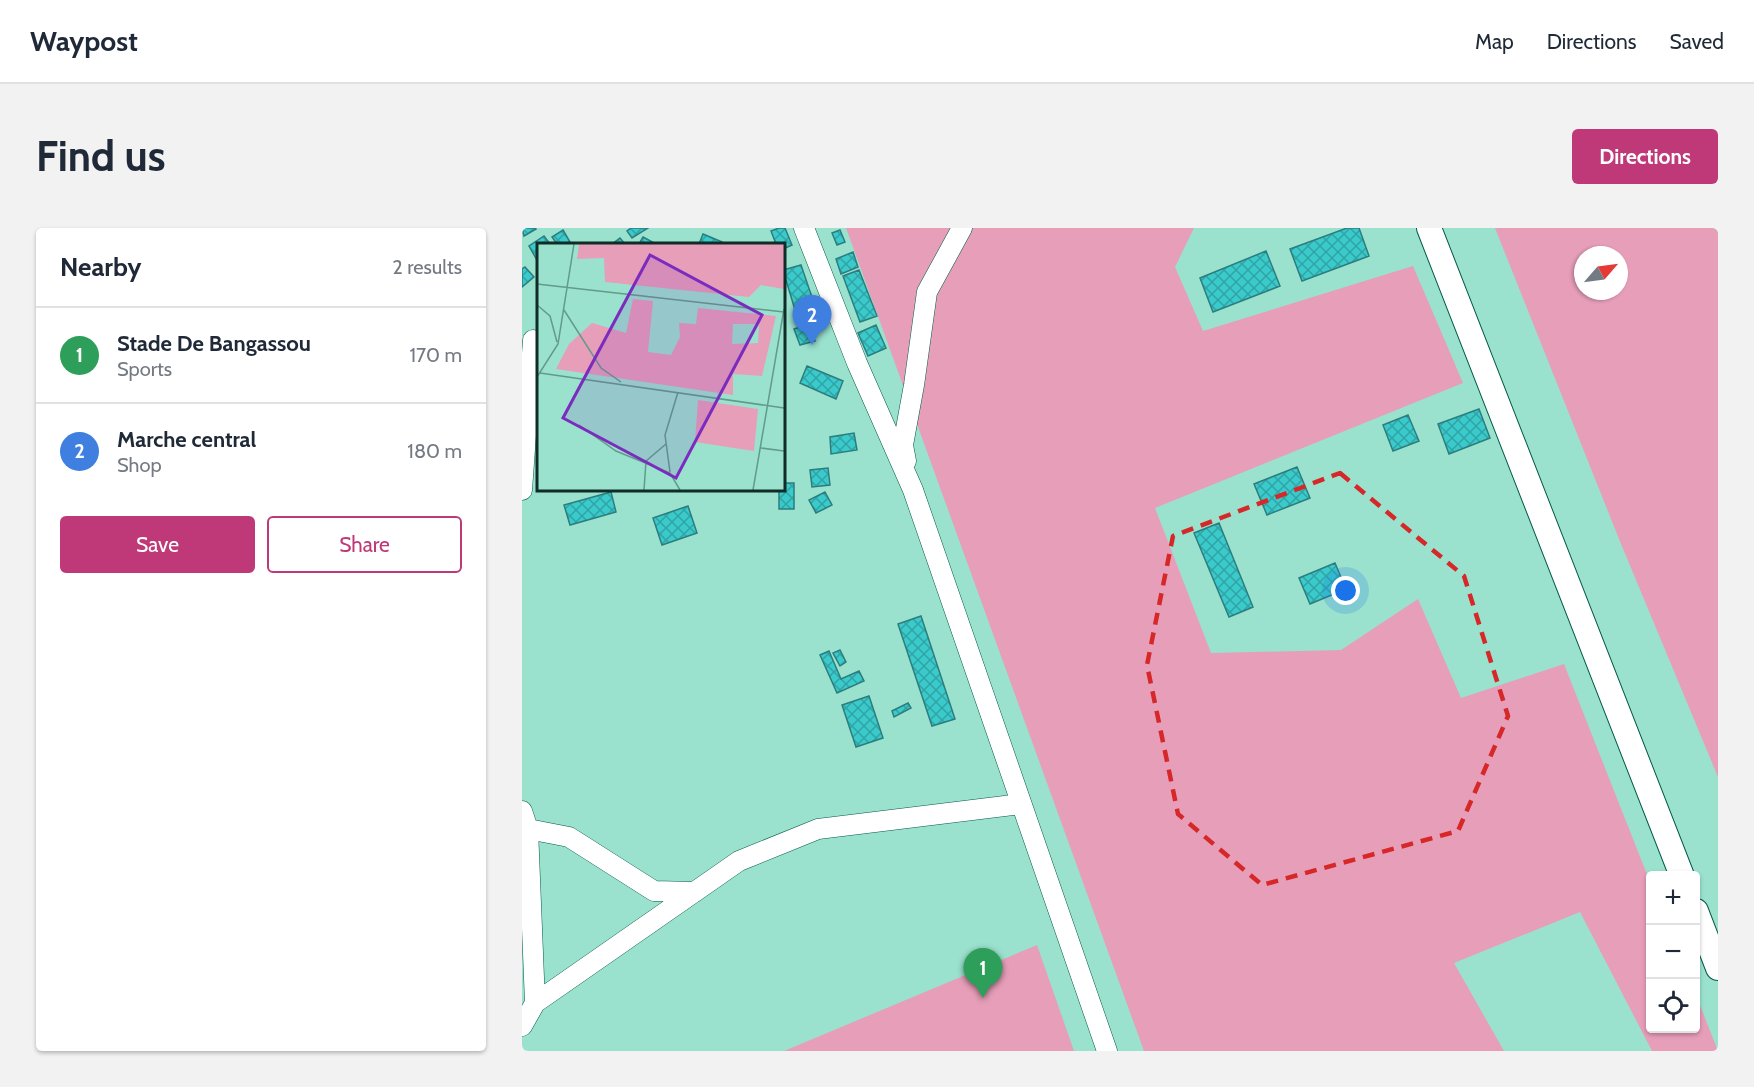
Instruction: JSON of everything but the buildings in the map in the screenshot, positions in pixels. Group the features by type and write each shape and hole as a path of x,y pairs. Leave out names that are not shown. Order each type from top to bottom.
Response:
{"street":[{"path":"804,228 857,363 913,490 1107,1051"},
{"path":"913,490 903,445 927,292 962,228"},
{"path":"1429,228 1680,871"},
{"path":"522,490 533,340"},
{"path":"522,1026 535,1003 739,861 818,829 1021,804"},
{"path":"535,1003 524,824 569,837 654,891 694,892"},
{"path":"1700,923 1718,968"}],"highlighted area":[{"path":"1340,473 1464,576 1508,716 1458,831 1262,885 1178,814 1147,665 1173,536"}],"shaded area":[{"path":"846,228 1194,228 1175,267 1203,331 1413,266 1463,383 1155,508 1211,653 1341,650 1418,599 1461,698 1564,664 1646,872 1646,1033 1700,1033 1700,1005 1718,1051 1652,1051 1580,912 1454,963 1504,1051 1144,1051"},
{"path":"1495,228 1718,228 1718,777 1621,544"},
{"path":"1037,945 1074,1051 784,1051"}],"place":[{"name":"Marche central","path":"812,345"},
{"name":"Stade De Bangassou","path":"983,998"}]}
